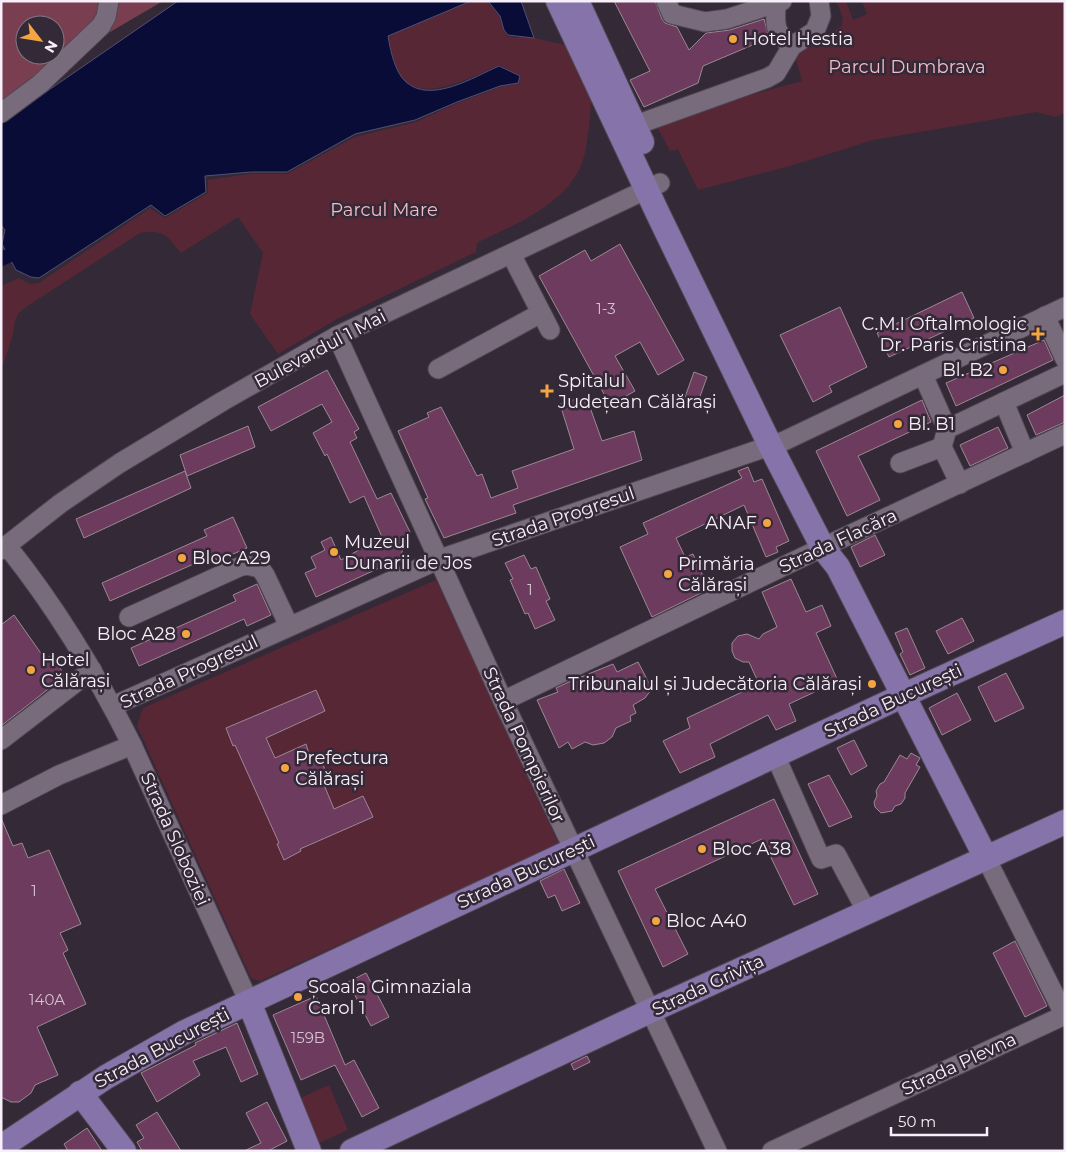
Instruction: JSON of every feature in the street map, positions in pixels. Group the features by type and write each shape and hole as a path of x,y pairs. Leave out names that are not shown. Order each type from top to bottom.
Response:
{"main road":[{"path":"558,1 627,127"},
{"path":"577,1 627,127 654,187 838,568 986,858"},
{"name":"Strada București","path":"2,1144 119,1069 185,1032 902,696 1065,622"},
{"name":"Strada Grivița","path":"352,1151 650,1011 1065,822"},
{"name":"Strada Sloboziei","path":"249,1002 309,1151"},
{"path":"80,1093 124,1151"}],"street":[{"path":"1,113 40,84 101,26 106,17 109,1"},
{"path":"666,1 672,14 705,22 727,19 779,3 775,25 778,34 792,46"},
{"path":"627,127 767,78 776,73 792,46 815,31 821,16 819,1"},
{"name":"Bulevardul 1 Mai","path":"4,548 61,503 120,463 337,336 654,187"},
{"path":"512,254 550,330"},
{"name":"Strada Progresul","path":"113,706 440,559 777,443 1065,307"},
{"path":"438,369 541,313"},
{"path":"1045,316 1065,359"},
{"name":"Strada Pompierilor","path":"337,336 573,850 716,1151"},
{"path":"900,463 1004,402 1065,374"},
{"path":"923,375 960,484"},
{"path":"1004,402 1025,453"},
{"name":"Strada Flacăra","path":"504,701 827,545 1065,434"},
{"name":"Strada Sloboziei","path":"4,548 36,582 113,706 249,1002"},
{"path":"129,618 238,567 254,566 260,568 265,575 289,626"},
{"path":"1,740 92,670"},
{"path":"1,805 59,775 132,745"},
{"path":"775,756 821,859 836,854 868,912"},
{"path":"986,858 1065,1015"},
{"name":"Strada Plevna","path":"772,1151 1065,1015"}],"green space":[{"name":"Parcul Mare","path":"473,1 487,1 499,16 507,36 516,38 525,36 570,46 589,84 591,93 590,110 587,143 583,159 579,170 560,195 534,214 477,243 476,252 335,320 278,354 250,314 263,253 238,217 181,253 168,238 160,233 140,233 18,314 4,363 1,365 1,286 19,278 30,284 39,283 150,208 165,218 208,193 208,180 248,174 287,174 355,137 416,122 500,87 519,83 521,76 500,65 452,85 438,88 425,89 413,86 401,76 388,36"},
{"name":"Parcul Dumbrava","path":"836,1 846,1 853,20 867,14 862,1 1065,1 1065,113 1055,117 1037,112 873,140 790,166 698,190 678,149 670,151 654,121 802,81 794,52 841,27 843,18"},
{"path":"436,580 559,844 260,981 251,978 137,726 143,708"},
{"path":"329,1085 348,1130 319,1143 300,1098"}],"shaded area":[{"path":"1,1 163,1 65,60 65,15 15,15 15,65 58,65 1,107"},
{"path":"178,1 471,1 388,36 394,61 402,78 416,88 440,90 465,82 499,66 520,76 518,83 500,86 415,120 355,134 287,172 251,172 205,176 206,192 165,216 151,205 39,278 31,277 16,270 2,244 5,230 1,225 1,123"},
{"path":"488,1 521,1 534,38 508,35 504,30 500,16"}],"building":[{"path":"614,1 655,1 662,19 665,23 677,27 689,50 706,33 730,30 764,19 769,38 703,66 698,83 644,107 630,80 650,71"},
{"path":"620,244 684,360 658,375 640,342 615,356 635,391 610,405 539,276 585,250 591,261"},
{"path":"962,292 974,318 889,357 877,333"},
{"path":"840,307 867,367 829,386 832,392 813,402 780,335"},
{"name":"Bl. B2","path":"1044,340 1053,360 956,406 946,383"},
{"path":"327,370 359,429 354,432 357,438 350,442 377,499 391,493 410,532 399,559 316,597 305,573 316,568 311,557 325,550 321,542 331,537 341,560 382,537 364,496 350,503 327,454 325,456 313,433 332,422 322,404 271,431 258,407"},
{"path":"694,372 707,377 698,402 685,397"},
{"path":"1065,395 1065,422 1036,435 1027,415"},
{"path":"586,396 602,441 634,431 642,460 513,505 516,513 444,538 425,499 428,498 398,431 429,417 427,413 441,407 477,476 482,474 491,498 518,488 512,471 574,449 560,404"},
{"path":"922,400 931,422 858,456 880,500 847,516 816,451"},
{"path":"248,426 255,447 187,476 180,455"},
{"path":"998,427 1008,448 970,466 960,445"},
{"path":"748,467 754,482 762,479 789,541 776,547 778,552 766,557 744,505 676,538 685,557 693,554 709,589 652,617 620,547 648,534 643,523 742,478 738,471"},
{"path":"185,471 191,488 84,538 76,519"},
{"name":"Bloc A29","path":"233,517 247,548 217,561 214,555 110,601 102,583 207,536 204,530"},
{"path":"875,535 885,555 860,567 851,547"},
{"path":"524,555 531,569 536,567 550,599 546,601 555,620 535,629 528,613 525,614 510,580 513,579 505,563"},
{"path":"791,579 806,612 822,605 831,626 816,633 838,681 789,704 796,721 776,730 768,715 710,744 715,757 680,773 663,741 690,728 687,718 759,684 749,662 743,662 735,658 732,651 732,643 738,636 747,634 759,639 763,634 777,627 762,592"},
{"name":"Bloc A28","path":"257,584 271,615 247,626 244,619 139,666 131,648 236,601 233,595"},
{"name":"Hotel Călărași","path":"14,615 45,659 52,655 65,676 1,726 1,625"},
{"path":"962,618 974,641 948,654 936,631"},
{"path":"907,628 925,668 910,675 900,654 903,652 895,633"},
{"path":"638,662 651,690 645,698 633,705 636,713 630,716 631,721 616,728 612,737 604,743 593,745 585,742 572,749 568,742 559,748 537,700 558,692 556,688 613,664 617,672"},
{"path":"1006,673 1024,708 995,722 978,687"},
{"name":"Prefectura Călărași","path":"316,690 325,711 266,738 275,758 306,744 310,757 318,753 328,777 322,780 334,809 363,796 373,817 300,849 301,851 284,860 277,844 279,843 226,728"},
{"path":"957,693 971,720 942,735 929,708"},
{"path":"854,740 867,766 851,775 837,748"},
{"path":"911,753 920,758 916,765 920,767 905,793 905,798 892,811 881,813 875,807 876,791 880,784 884,782 900,755 907,759"},
{"path":"829,775 852,817 829,827 808,784"},
{"path":"774,799 818,894 794,905 762,839 655,889 688,954 663,967 618,871"},
{"path":"1,818 13,846 22,843 28,858 49,850 81,924 60,933 68,950 63,953 86,1004 37,1027 58,1075 35,1085 31,1093 19,1102 11,1102 1,1097"},
{"path":"564,869 580,903 562,911 555,895 548,898 540,881"},
{"path":"1015,941 1047,1006 1025,1017 993,953"},
{"path":"366,973 389,1017 371,1026 348,982"},
{"path":"316,996 345,1065 354,1060 379,1108 362,1117 335,1065 301,1080 273,1015"},
{"path":"237,1023 258,1074 241,1082 226,1047 193,1061 200,1075 157,1102 141,1073 196,1045 195,1043"},
{"path":"587,1056 590,1062 574,1070 571,1064"},
{"path":"267,1102 287,1141 268,1151 244,1151 261,1143 246,1113"},
{"path":"157,1112 181,1151 142,1151 137,1142 144,1138 136,1125"},
{"path":"87,1128 102,1151 68,1151 64,1144"}],"waterway":[{"path":"1,259 8,256"}],"place":[{"name":"Hotel Hestia","path":"733,39"},
{"name":"C.M.I Oftalmologic Dr. Paris Cristina","path":"1038,334"},
{"name":"Bl. B2","path":"1003,370"},
{"name":"Spitalul Județean Călărași","path":"547,391"},
{"name":"Bl. B1","path":"898,424"},
{"name":"ANAF","path":"767,523"},
{"name":"Muzeul Dunarii de Jos","path":"334,552"},
{"name":"Bloc A29","path":"182,558"},
{"name":"Primăria Călărași","path":"668,574"},
{"name":"Bloc A28","path":"186,634"},
{"name":"Hotel Călărași","path":"31,670"},
{"name":"Tribunalul și Judecătoria Călărași","path":"872,684"},
{"name":"Prefectura Călărași","path":"285,768"},
{"name":"Bloc A38","path":"702,849"},
{"name":"Bloc A40","path":"656,921"},
{"name":"Școala Gimnaziala Carol 1","path":"298,997"}]}
